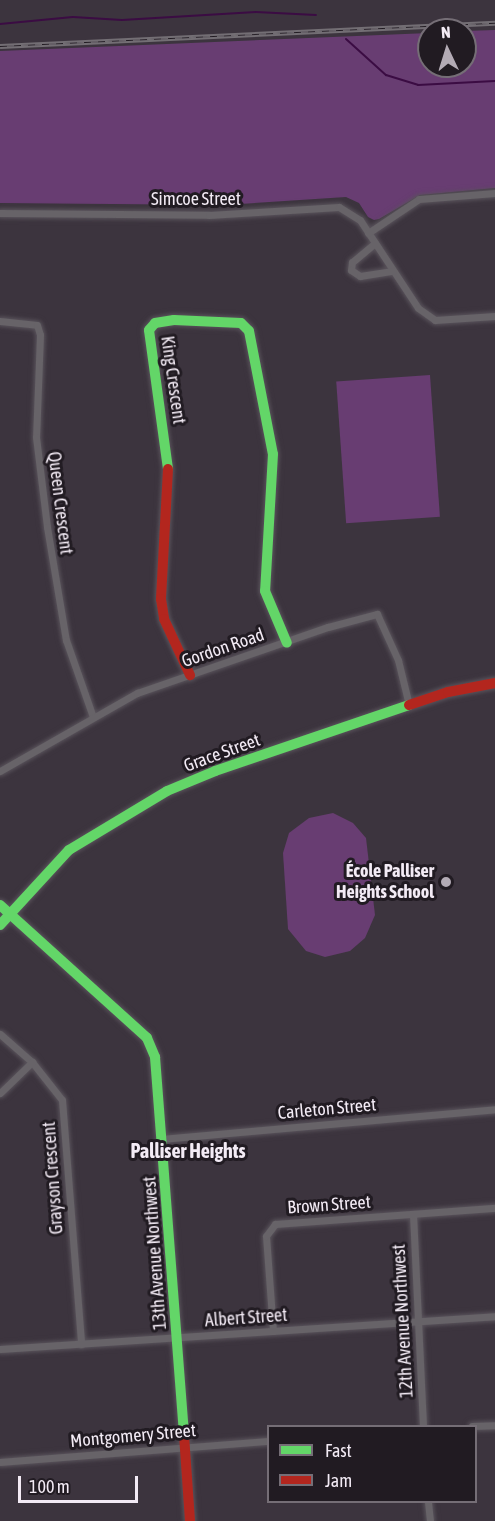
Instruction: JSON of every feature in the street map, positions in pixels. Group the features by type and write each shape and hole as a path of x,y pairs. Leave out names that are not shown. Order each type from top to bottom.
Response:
{"street":[{"path":"368,233 419,199 495,193"},
{"name":"Simcoe Street","path":"0,213 209,215 339,207 360,220 418,308 435,320 495,315"},
{"path":"375,243 352,262 351,270 360,276 393,271"},
{"name":"King Crescent","path":"190,675 164,619 161,599 168,463 150,341 149,330 155,323 174,320 241,322 249,331 273,454 265,591 287,643"},
{"name":"Queen Crescent","path":"0,321 37,325 40,335 36,437 49,538 66,640 93,717"},
{"name":"Gordon Road","path":"0,770 137,693 328,627 377,614 398,660 409,705"},
{"name":"Grace Street","path":"0,925 4,909 69,850 167,791 214,771 448,692 495,683"},
{"name":"13th Avenue Northwest","path":"4,909 147,1038 155,1057 190,1521"},
{"name":"Grayson Crescent","path":"0,1034 32,1062 62,1100 81,1344"},
{"path":"0,1093 32,1062"},
{"name":"Carleton Street","path":"162,1139 495,1109"},
{"name":"Brown Street","path":"273,1331 266,1236 275,1224 495,1208"},
{"name":"12th Avenue Northwest","path":"413,1214 423,1425"},
{"name":"Albert Street","path":"0,1349 495,1316"},
{"path":"477,1426 495,1425"},
{"name":"Montgomery Street","path":"0,1462 267,1441"},
{"path":"428,1503 430,1521"}],"shaded area":[{"path":"495,30 495,188 420,195 374,220 368,217 359,203 346,197 224,205 0,203 0,51 417,34 417,78 477,78 477,31"},
{"path":"430,375 440,517 346,523 336,382"},
{"path":"333,813 353,823 366,838 375,915 365,938 350,951 325,957 306,951 288,929 283,853 289,833 309,818"}],"waterway":[{"path":"0,24 73,17 122,20 256,12 316,15"},
{"path":"346,39 386,75 418,85 495,81"}],"railway":[{"path":"0,46 495,23"}],"traffic: fast":[{"path":"168,469 149,330 155,323 174,320 241,323 249,331 273,454 265,591 287,643"},
{"path":"0,925 69,850 167,791 215,771 409,705"},
{"path":"0,905 147,1038 155,1057 184,1435"}],"traffic: jam":[{"path":"168,469 161,599 164,619 190,675"},
{"path":"409,705 448,692 495,683"},
{"path":"184,1435 190,1521"}],"place":[{"name":"École Palliser Heights School","path":"446,882"}],"district":[{"name":"Palliser Heights","path":"188,1150"}]}
